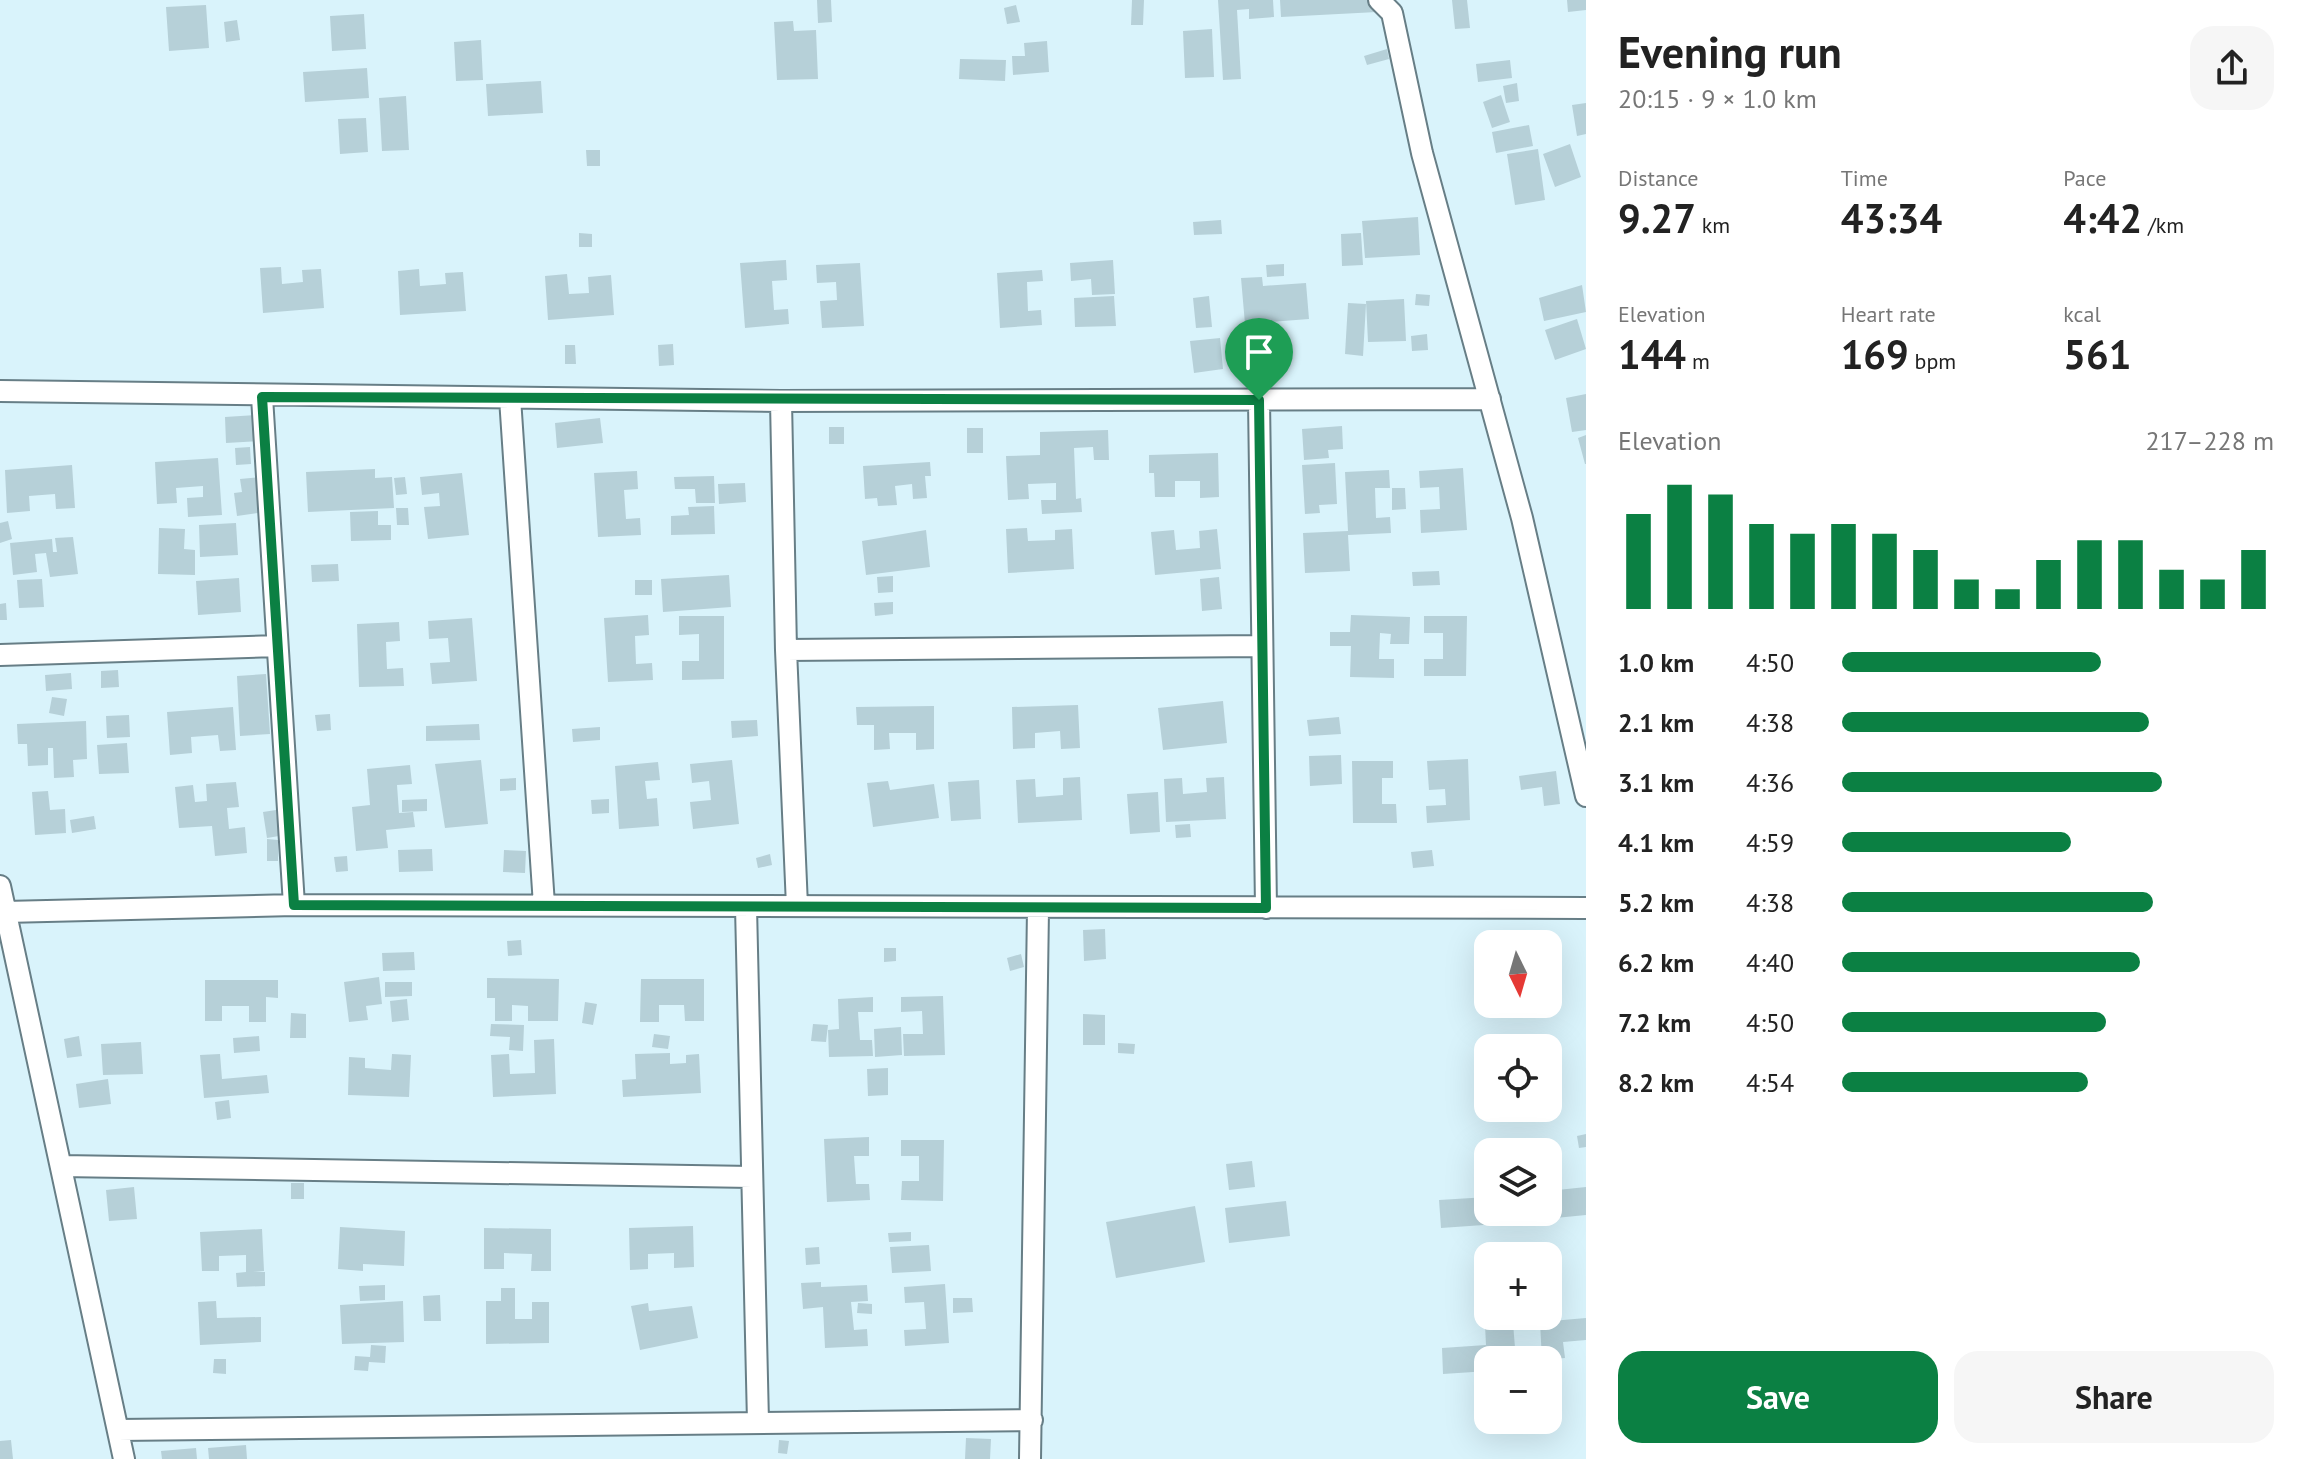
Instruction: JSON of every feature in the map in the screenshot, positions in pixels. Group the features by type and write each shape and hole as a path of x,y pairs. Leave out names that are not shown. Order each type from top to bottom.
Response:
{"street":[{"path":"1379,0 1392,13 1422,153 1522,518 1586,796"},
{"path":"0,391 262,397 781,401 1490,399"},
{"path":"262,397 294,905"},
{"path":"510,398 544,905"},
{"path":"1259,400 1266,908"},
{"path":"781,401 786,650 797,906"},
{"path":"0,655 277,646"},
{"path":"786,650 1262,646"},
{"path":"0,886 124,1459"},
{"path":"5,912 294,905 1586,908"},
{"path":"746,907 758,1422"},
{"path":"1030,1459 1038,909"},
{"path":"61,1166 752,1177"},
{"path":"118,1430 1032,1420"}],"building":[{"path":"817,0 831,0 832,22 818,23"},
{"path":"1132,0 1144,0 1143,25 1131,25"},
{"path":"1218,0 1273,0 1274,17 1249,19 1249,9 1237,10 1241,79 1223,80"},
{"path":"1280,0 1376,0 1377,12 1281,17"},
{"path":"1452,0 1467,0 1470,28 1455,29"},
{"path":"1567,0 1586,0 1586,10 1568,12"},
{"path":"206,5 209,48 169,51 166,7"},
{"path":"1016,5 1020,22 1007,24 1004,8"},
{"path":"364,14 366,49 332,51 330,16"},
{"path":"237,20 240,40 226,42 224,22"},
{"path":"793,21 794,31 816,30 818,79 777,80 774,22"},
{"path":"1212,29 1214,77 1185,78 1183,31"},
{"path":"481,40 483,80 456,81 454,42"},
{"path":"1047,41 1049,72 1013,75 1012,56 1025,56 1024,43"},
{"path":"1387,49 1389,59 1367,65 1364,56"},
{"path":"960,59 1006,60 1005,81 959,79"},
{"path":"1510,60 1512,78 1478,82 1476,64"},
{"path":"367,68 369,98 305,102 303,72"},
{"path":"541,81 543,113 488,116 486,84"},
{"path":"1517,83 1519,101 1506,103 1503,86"},
{"path":"1501,95 1510,122 1492,128 1483,102"},
{"path":"406,96 409,150 382,151 379,98"},
{"path":"1586,103 1586,134 1577,136 1572,105"},
{"path":"366,118 368,152 340,154 338,119"},
{"path":"1529,125 1533,146 1496,153 1492,132"},
{"path":"1570,144 1581,177 1555,187 1543,154"},
{"path":"1538,149 1545,200 1515,205 1507,154"},
{"path":"586,150 600,150 600,166 587,166"},
{"path":"1418,217 1420,255 1365,258 1362,221"},
{"path":"1221,220 1222,234 1194,235 1193,222"},
{"path":"579,233 592,234 592,247 579,247"},
{"path":"1361,233 1363,265 1342,266 1341,234"},
{"path":"786,260 787,280 772,281 774,310 788,309 789,324 745,328 740,263"},
{"path":"1113,260 1115,294 1092,295 1091,279 1071,281 1070,263"},
{"path":"860,263 864,326 822,328 820,301 837,300 836,282 817,283 816,265"},
{"path":"1284,264 1284,276 1267,277 1266,265"},
{"path":"281,267 282,284 303,282 302,270 321,269 324,308 263,313 260,268"},
{"path":"419,269 420,286 446,284 445,273 463,272 466,311 400,315 398,271"},
{"path":"1042,270 1043,281 1027,282 1028,311 1041,310 1042,325 1000,328 997,273"},
{"path":"567,274 569,294 589,293 588,277 611,275 614,315 548,320 545,276"},
{"path":"1262,277 1263,286 1306,283 1309,319 1245,324 1241,278"},
{"path":"1582,285 1586,312 1544,321 1539,298"},
{"path":"1416,294 1430,295 1429,306 1415,305"},
{"path":"1114,296 1116,326 1075,327 1074,298"},
{"path":"1209,296 1212,327 1196,328 1193,298"},
{"path":"1404,299 1406,341 1368,342 1366,301"},
{"path":"1348,303 1366,304 1363,356 1345,354"},
{"path":"1577,319 1586,349 1555,360 1545,330"},
{"path":"1427,334 1428,350 1412,351 1411,336"},
{"path":"1220,338 1223,369 1194,373 1190,341"},
{"path":"673,344 674,365 659,366 658,345"},
{"path":"565,345 575,345 576,364 565,364"},
{"path":"1586,394 1586,430 1572,432 1566,398"},
{"path":"256,415 258,441 226,443 225,417"},
{"path":"600,418 603,443 557,448 555,423"},
{"path":"1342,426 1343,449 1328,450 1329,458 1304,460 1302,429"},
{"path":"829,427 844,427 844,444 829,444"},
{"path":"967,428 983,428 983,453 967,453"},
{"path":"1108,430 1109,460 1094,460 1093,447 1074,448 1076,499 1081,498 1082,512 1042,514 1041,500 1056,500 1056,483 1028,484 1029,499 1008,500 1006,456 1040,455 1040,432"},
{"path":"1586,435 1586,464 1585,464 1578,438"},
{"path":"250,447 251,464 236,465 235,448"},
{"path":"1218,453 1219,497 1200,498 1200,481 1175,481 1175,497 1155,497 1154,473 1149,473 1149,455"},
{"path":"218,458 222,515 188,517 187,498 203,497 203,486 176,488 177,503 157,504 155,462"},
{"path":"930,462 931,476 925,476 927,498 913,499 912,484 895,486 897,505 878,506 877,498 865,499 863,466"},
{"path":"1335,463 1337,504 1319,505 1320,513 1305,514 1302,465"},
{"path":"72,465 75,508 56,509 55,494 29,496 30,511 7,513 5,470"},
{"path":"1463,468 1467,530 1421,533 1420,510 1440,509 1439,487 1420,488 1419,471"},
{"path":"375,469 375,478 392,477 394,508 308,512 306,472"},
{"path":"1389,470 1390,488 1375,488 1376,518 1390,517 1391,533 1348,535 1350,571 1305,573 1303,533 1348,531 1345,472"},
{"path":"637,471 638,489 624,490 626,519 640,518 641,535 598,537 594,473"},
{"path":"462,473 469,535 428,539 424,507 440,506 439,493 422,495 420,477"},
{"path":"714,476 715,503 696,503 695,489 675,489 674,477"},
{"path":"260,477 265,512 237,516 234,493 242,492 240,479"},
{"path":"405,477 407,494 396,495 394,478"},
{"path":"745,483 746,502 719,504 718,484"},
{"path":"1392,488 1405,488 1406,509 1392,510"},
{"path":"714,506 715,534 671,535 671,516 689,515 688,507"},
{"path":"396,508 408,508 409,525 397,525"},
{"path":"378,511 378,525 391,525 391,540 351,541 350,512"},
{"path":"8,521 12,539 0,543 0,523"},
{"path":"236,523 238,555 200,557 199,525"},
{"path":"159,528 185,529 184,549 195,550 195,575 158,574"},
{"path":"1027,528 1028,541 1055,540 1055,530 1072,529 1074,569 1008,573 1006,529"},
{"path":"1217,529 1221,569 1155,575 1151,532 1174,530 1176,550 1200,548 1199,531"},
{"path":"926,530 930,567 866,575 862,541"},
{"path":"73,537 78,574 50,577 46,553 35,554 37,572 13,575 10,543 52,539 53,552 57,552 55,538"},
{"path":"338,564 339,581 312,582 311,565"},
{"path":"1439,571 1440,585 1413,586 1412,572"},
{"path":"729,575 731,607 663,612 661,579"},
{"path":"893,576 893,592 878,593 877,577"},
{"path":"1219,577 1222,609 1202,611 1200,579"},
{"path":"239,578 241,612 198,615 196,581"},
{"path":"42,579 44,607 19,608 17,580"},
{"path":"635,580 652,580 652,595 635,595"},
{"path":"893,602 893,614 875,616 874,603"},
{"path":"6,603 7,620 0,620 0,604"},
{"path":"648,615 649,635 635,636 636,664 652,663 653,680 608,682 604,618"},
{"path":"1351,615 1410,617 1409,644 1390,644 1391,634 1380,633 1379,659 1394,659 1394,678 1350,677 1351,646 1330,646 1330,632 1350,632"},
{"path":"679,616 724,616 724,679 682,680 682,661 699,661 699,634 679,635"},
{"path":"1424,616 1467,616 1466,676 1424,676 1424,659 1443,659 1443,633 1424,633"},
{"path":"472,618 477,681 432,684 430,663 450,662 448,638 429,639 428,621"},
{"path":"399,622 400,641 386,642 387,669 403,668 404,686 359,687 357,624"},
{"path":"118,670 119,687 101,688 101,671"},
{"path":"71,673 72,689 46,691 45,675"},
{"path":"266,674 270,734 240,736 237,676"},
{"path":"52,697 67,699 64,716 49,713"},
{"path":"1223,701 1227,743 1163,750 1158,708"},
{"path":"1078,705 1080,748 1061,749 1060,731 1035,733 1035,748 1013,749 1012,707"},
{"path":"934,706 934,749 916,750 916,733 889,733 890,749 874,750 874,725 857,725 856,707"},
{"path":"233,707 236,750 220,751 218,735 191,737 192,753 170,755 167,712"},
{"path":"330,714 331,730 317,731 315,715"},
{"path":"129,715 130,737 107,738 106,716"},
{"path":"1339,717 1341,734 1309,736 1307,720"},
{"path":"757,720 758,736 732,738 731,721"},
{"path":"86,721 87,759 73,760 74,777 54,778 53,748 48,748 48,765 28,766 27,744 18,744 17,724"},
{"path":"479,724 480,740 426,741 426,726"},
{"path":"600,727 600,740 573,742 572,729"},
{"path":"127,743 129,773 99,774 97,745"},
{"path":"1341,755 1342,784 1310,786 1309,756"},
{"path":"1468,759 1470,820 1427,823 1426,806 1446,805 1445,789 1429,790 1427,761"},
{"path":"481,760 488,824 445,828 435,764"},
{"path":"732,760 739,824 693,829 690,802 711,800 709,781 692,783 690,764"},
{"path":"1352,761 1393,761 1393,778 1382,778 1382,804 1396,804 1397,823 1353,823"},
{"path":"658,762 660,780 645,781 647,799 657,798 659,826 619,829 615,766"},
{"path":"410,765 412,784 397,785 399,813 413,812 415,827 386,830 388,848 356,851 352,807 370,805 367,769"},
{"path":"1556,771 1560,804 1544,806 1542,787 1521,790 1519,776"},
{"path":"1080,777 1082,820 1018,823 1016,780 1035,779 1036,797 1063,795 1063,778"},
{"path":"1224,777 1226,819 1166,822 1164,779 1182,778 1183,794 1207,792 1206,778"},
{"path":"516,778 516,790 500,791 500,779"},
{"path":"979,780 981,819 951,821 948,782"},
{"path":"888,781 890,790 934,784 939,818 873,827 867,783"},
{"path":"236,782 239,807 227,808 229,829 245,827 247,853 215,856 212,826 179,828 175,787 193,785 195,802 207,801 206,784"},
{"path":"48,791 50,810 65,809 66,833 35,835 32,792"},
{"path":"1158,792 1160,832 1130,834 1127,794"},
{"path":"427,799 427,811 402,812 402,800"},
{"path":"609,799 609,813 592,814 591,800"},
{"path":"276,810 279,836 267,838 263,812"},
{"path":"94,816 96,829 72,833 70,820"},
{"path":"1190,824 1191,837 1176,838 1175,825"},
{"path":"267,839 278,840 278,861 267,861"},
{"path":"432,849 433,871 399,872 398,850"},
{"path":"504,850 526,851 525,873 503,872"},
{"path":"1432,850 1434,866 1413,868 1411,852"},
{"path":"770,854 772,865 758,868 756,858"},
{"path":"347,856 348,871 336,872 334,857"},
{"path":"1105,929 1106,959 1084,961 1083,930"},
{"path":"521,940 522,955 508,956 507,941"},
{"path":"884,948 896,948 896,961 884,962"},
{"path":"414,952 415,970 383,971 382,953"},
{"path":"1021,954 1024,967 1010,971 1007,958"},
{"path":"379,977 382,1004 366,1006 368,1020 349,1022 344,982"},
{"path":"487,978 559,979 558,1021 528,1021 528,1006 512,1005 512,1021 495,1021 495,998 487,998"},
{"path":"641,979 704,979 704,1021 685,1021 684,1005 659,1005 659,1022 640,1022"},
{"path":"205,980 278,980 278,998 266,997 266,1022 249,1022 249,1006 222,1006 222,1021 205,1021"},
{"path":"385,982 412,982 412,996 385,997"},
{"path":"943,996 945,1055 904,1056 903,1034 923,1034 922,1011 901,1012 901,997"},
{"path":"873,997 873,1012 858,1012 860,1040 872,1040 873,1056 829,1057 828,1030 839,1029 838,999"},
{"path":"407,999 409,1020 392,1022 390,1001"},
{"path":"585,1002 597,1004 593,1025 582,1023"},
{"path":"291,1013 306,1014 306,1038 290,1038"},
{"path":"1083,1014 1105,1015 1105,1045 1083,1045"},
{"path":"491,1024 524,1025 523,1051 509,1050 510,1037 490,1036"},
{"path":"813,1024 828,1025 826,1042 811,1041"},
{"path":"901,1027 902,1055 875,1057 874,1029"},
{"path":"654,1034 670,1036 668,1049 652,1047"},
{"path":"79,1036 82,1056 67,1058 64,1039"},
{"path":"259,1036 260,1051 234,1053 233,1038"},
{"path":"554,1039 556,1094 493,1097 491,1055 509,1054 510,1074 535,1073 534,1040"},
{"path":"141,1042 143,1074 103,1075 101,1044"},
{"path":"1118,1043 1135,1044 1134,1054 1118,1053"},
{"path":"670,1053 670,1064 686,1063 686,1055 699,1054 701,1093 623,1097 622,1080 636,1079 635,1054"},
{"path":"220,1054 222,1079 267,1075 269,1093 204,1098 200,1055"},
{"path":"392,1054 411,1055 409,1097 348,1095 349,1057 365,1058 365,1068 391,1070"},
{"path":"888,1068 888,1095 868,1096 867,1069"},
{"path":"108,1079 111,1104 79,1108 76,1084"},
{"path":"229,1100 231,1118 217,1120 215,1102"},
{"path":"1586,1134 1586,1147 1579,1148 1577,1136"},
{"path":"869,1137 869,1156 854,1156 856,1184 869,1184 870,1200 827,1202 824,1139"},
{"path":"901,1140 944,1140 943,1201 901,1200 902,1181 919,1181 919,1156 901,1156"},
{"path":"1252,1161 1255,1187 1229,1190 1226,1164"},
{"path":"291,1183 304,1183 304,1199 291,1199"},
{"path":"134,1187 137,1219 109,1221 106,1190"},
{"path":"1586,1187 1586,1215 1562,1217 1562,1190"},
{"path":"1474,1198 1474,1226 1441,1228 1439,1200"},
{"path":"1286,1201 1290,1236 1229,1243 1225,1208"},
{"path":"1195,1206 1205,1262 1116,1278 1106,1222"},
{"path":"693,1226 694,1267 674,1268 674,1253 648,1254 648,1269 630,1270 629,1228"},
{"path":"340,1227 405,1231 404,1266 363,1264 363,1271 338,1269"},
{"path":"484,1228 551,1229 551,1271 531,1271 532,1254 504,1253 504,1269 484,1269"},
{"path":"262,1229 264,1271 253,1272 265,1272 265,1286 237,1287 236,1273 246,1272 246,1255 219,1256 219,1271 202,1271 200,1232"},
{"path":"911,1232 911,1241 889,1242 888,1233"},
{"path":"929,1245 931,1271 892,1273 890,1247"},
{"path":"819,1247 820,1264 806,1265 805,1248"},
{"path":"821,1282 821,1287 867,1285 868,1301 851,1302 854,1330 867,1329 868,1346 825,1348 823,1307 803,1309 801,1283"},
{"path":"945,1284 949,1343 905,1346 904,1330 926,1329 924,1302 905,1303 904,1287"},
{"path":"385,1285 385,1300 360,1301 359,1286"},
{"path":"501,1288 515,1288 515,1319 532,1319 532,1302 549,1302 549,1343 486,1344 486,1301 501,1301"},
{"path":"440,1295 441,1321 424,1321 423,1296"},
{"path":"953,1298 972,1298 973,1312 953,1313"},
{"path":"216,1301 217,1318 261,1317 261,1342 200,1345 198,1302"},
{"path":"403,1301 404,1342 342,1344 340,1305"},
{"path":"648,1303 649,1311 692,1306 698,1338 640,1350 631,1306"},
{"path":"858,1303 872,1304 872,1314 857,1313"},
{"path":"1586,1318 1586,1340 1563,1342 1565,1358 1562,1358 1562,1346 1541,1346 1540,1330 1562,1330 1562,1320"},
{"path":"1485,1330 1514,1330 1515,1346 1474,1346 1474,1372 1443,1374 1442,1348 1486,1345"},
{"path":"371,1345 386,1346 385,1363 369,1362 368,1371 354,1370 355,1356 370,1357"},
{"path":"214,1359 226,1359 226,1374 213,1373"},
{"path":"966,1438 991,1439 990,1459 965,1459"},
{"path":"11,1440 13,1459 0,1459 0,1441"},
{"path":"779,1440 789,1441 787,1454 778,1453"},
{"path":"246,1445 247,1459 209,1459 208,1448"},
{"path":"196,1448 197,1459 162,1459 161,1451"}],"route":[{"path":"262,397 781,401 1259,400 1266,908 294,905 262,397"}]}
